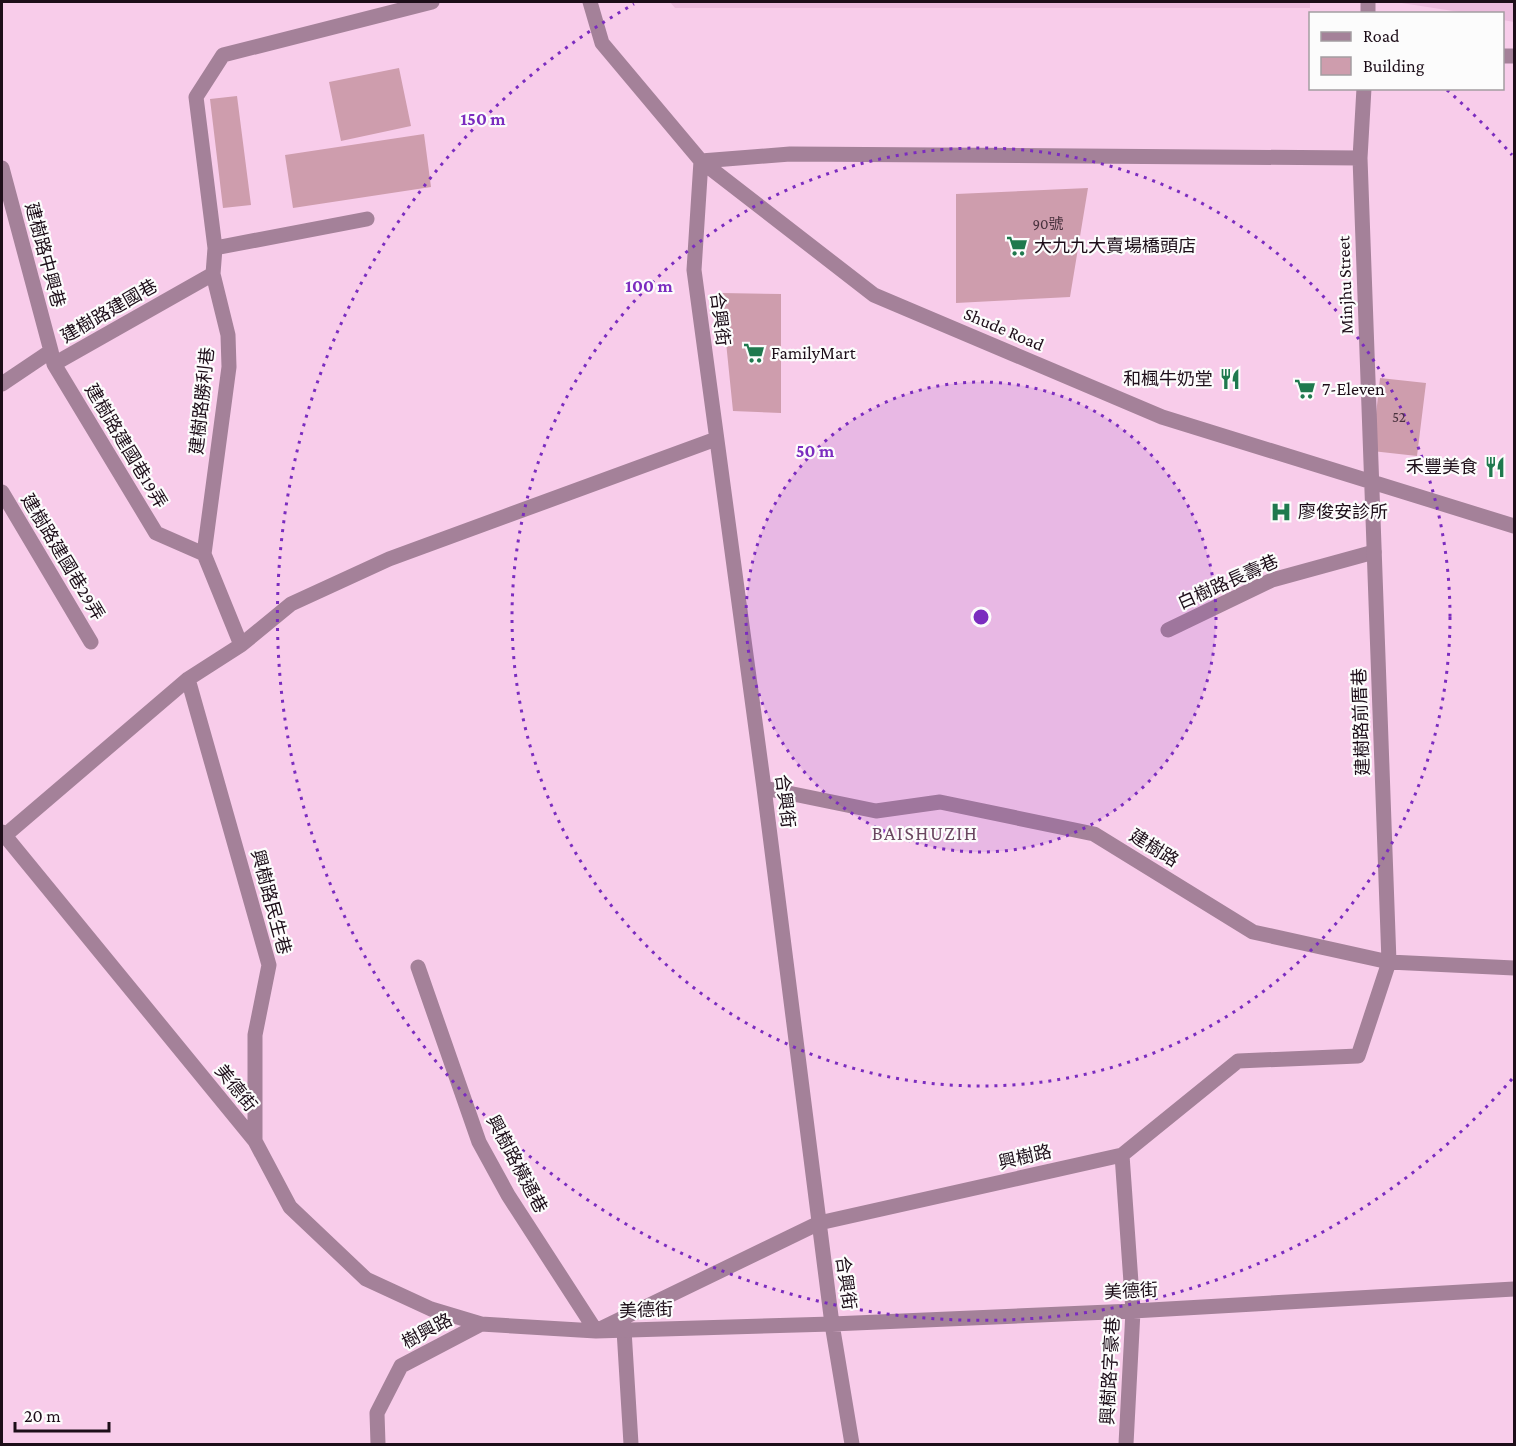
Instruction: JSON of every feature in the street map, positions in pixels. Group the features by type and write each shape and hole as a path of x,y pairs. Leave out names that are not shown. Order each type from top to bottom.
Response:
{"street":[{"name":"建樹路勝利巷","path":"241,645 204,554 229,368 228,335 213,274 215,248 196,97 223,55 432,2"},
{"name":"Shude Road","path":"590,2 602,43 701,161 874,295 1162,417 1515,526"},
{"name":"Minjhu Street","path":"1364,90 1360,158 1372,481"},
{"path":"701,161 790,154 1360,158"},
{"name":"合興街","path":"701,161 694,270 764,788 832,1324 852,1444"},
{"name":"建樹路中興巷","path":"2,168 53,358"},
{"path":"215,248 367,219"},
{"name":"建樹路建國巷","path":"2,384 213,274"},
{"name":"建樹路建國巷19弄","path":"53,358 156,533 204,554"},
{"path":"2,835 188,679 241,645 291,604 389,559 716,439"},
{"name":"建樹路前厝巷","path":"1372,481 1389,962"},
{"name":"建樹路建國巷29弄","path":"2,492 91,642"},
{"name":"白樹路長壽巷","path":"1168,630 1272,580 1374,552"},
{"name":"興樹路民生巷","path":"188,679 269,965 255,1035 255,1141"},
{"name":"建樹路","path":"764,788 876,811 940,802 1094,834 1252,932 1389,962 1515,968"},
{"name":"美德街","path":"2,835 255,1141 290,1207 366,1279 431,1309 481,1324 596,1331 1133,1311 1515,1289"},
{"name":"興樹路","path":"596,1331 819,1223 1122,1155 1238,1061 1358,1056 1389,962"},
{"name":"興樹路橫通巷","path":"418,968 479,1142 508,1195 596,1331"},
{"name":"興樹路字豪巷","path":"1122,1155 1133,1311 1126,1444"},
{"name":"樹興路","path":"378,1444 377,1413 401,1366 481,1324"},
{"path":"624,1330 631,1444"}],"shaded area":[{"path":"670,2 1310,2 1310,8 675,8"},
{"path":"1395,2 1514,2 1514,22 1504,20 1504,12 1460,12"}],"building":[{"path":"399,68 411,126 341,141 329,82"},
{"path":"237,96 251,205 223,208 210,99"},
{"path":"424,134 431,187 293,208 285,155"},
{"name":"大九九大賣場橋頭店","path":"1088,188 1070,297 956,303 956,194"},
{"name":"FamilyMart","path":"721,293 781,294 781,413 733,411"},
{"path":"1380,378 1426,383 1417,456 1372,451"}],"place":[{"name":"大九九大賣場橋頭店","path":"1017,246"},
{"name":"FamilyMart","path":"754,353"},
{"name":"和楓牛奶堂","path":"1230,379"},
{"name":"7-Eleven","path":"1305,389"},
{"name":"禾豐美食","path":"1495,467"},
{"name":"廖俊安診所","path":"1281,512"}],"district":[{"name":"BAISHUZIH","path":"925,833"}]}
